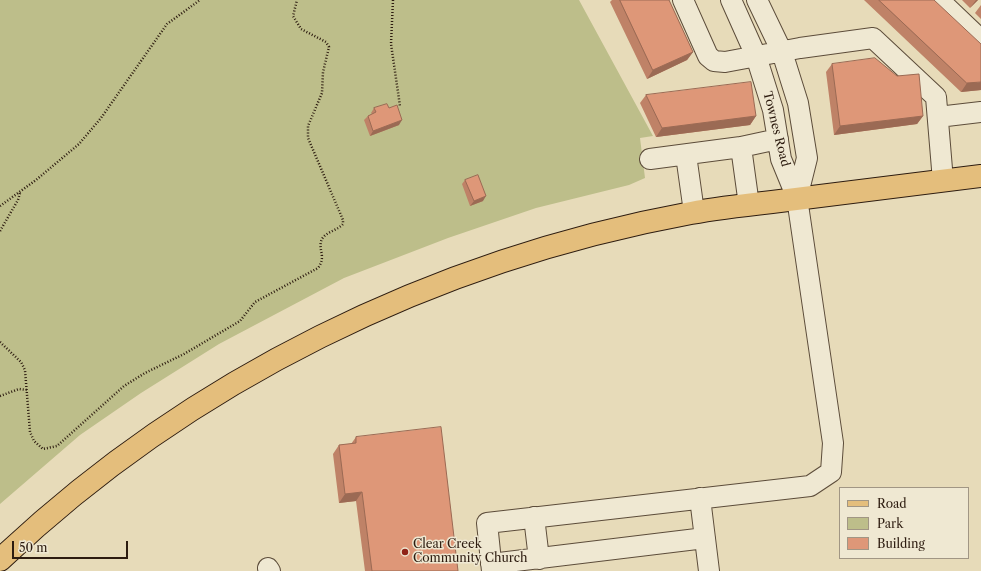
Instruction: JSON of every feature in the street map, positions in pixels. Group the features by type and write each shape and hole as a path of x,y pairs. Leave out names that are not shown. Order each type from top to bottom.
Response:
{"main road":[{"path":"0,560 31,530 104,471 156,433 212,397 333,330 442,282 508,259 617,229 694,212 981,176"}],"street":[{"path":"683,0 708,56 714,61 725,62 874,38 936,97 943,181"},
{"name":"Townes Road","path":"731,0 756,56 773,110 781,159 797,198"},
{"name":"Townes Road","path":"757,0 782,52 798,103 807,158 797,198"},
{"path":"939,0 981,40"},
{"path":"938,116 981,112"},
{"path":"650,159 740,147 778,139"},
{"path":"740,147 749,205"},
{"path":"686,155 694,212"},
{"path":"705,538 539,559 492,568 487,523 810,486 831,472 833,443 797,198"},
{"path":"700,498 709,571"},
{"path":"534,517 539,559"}],"path":[{"path":"0,206 20,192 79,144 101,118 167,24 200,0"},
{"path":"0,342 21,362 25,370 30,432 34,441 43,448 57,446 124,386 145,372 184,354 240,321 256,302 318,268 322,262 322,241 324,237 344,224 308,138 308,126 322,93 323,72 329,47 326,42 301,29 293,16 297,0"},
{"path":"393,0 391,44 400,106"},
{"path":"0,231 18,200 20,192"},
{"path":"0,396 19,389 27,390"}],"green space":[{"path":"0,0 579,0 653,136 640,138 645,178 629,185 536,208 448,238 344,278 219,344 141,393 80,435 0,504"}],"building":[{"path":"620,0 669,0 693,52 653,70"},
{"path":"879,0 934,0 981,44 981,82 967,83"},
{"path":"875,58 897,76 919,74 923,116 840,126 832,64"},
{"path":"751,82 756,116 662,128 646,95"},
{"path":"387,104 389,108 397,105 402,120 373,131 368,116 376,112 374,108"},
{"path":"478,175 486,196 474,201 465,180"},
{"path":"441,427 458,571 372,571 362,492 345,494 339,445 356,443 356,437"}],"place":[{"name":"Clear Creek Community Church","path":"405,552"}]}
